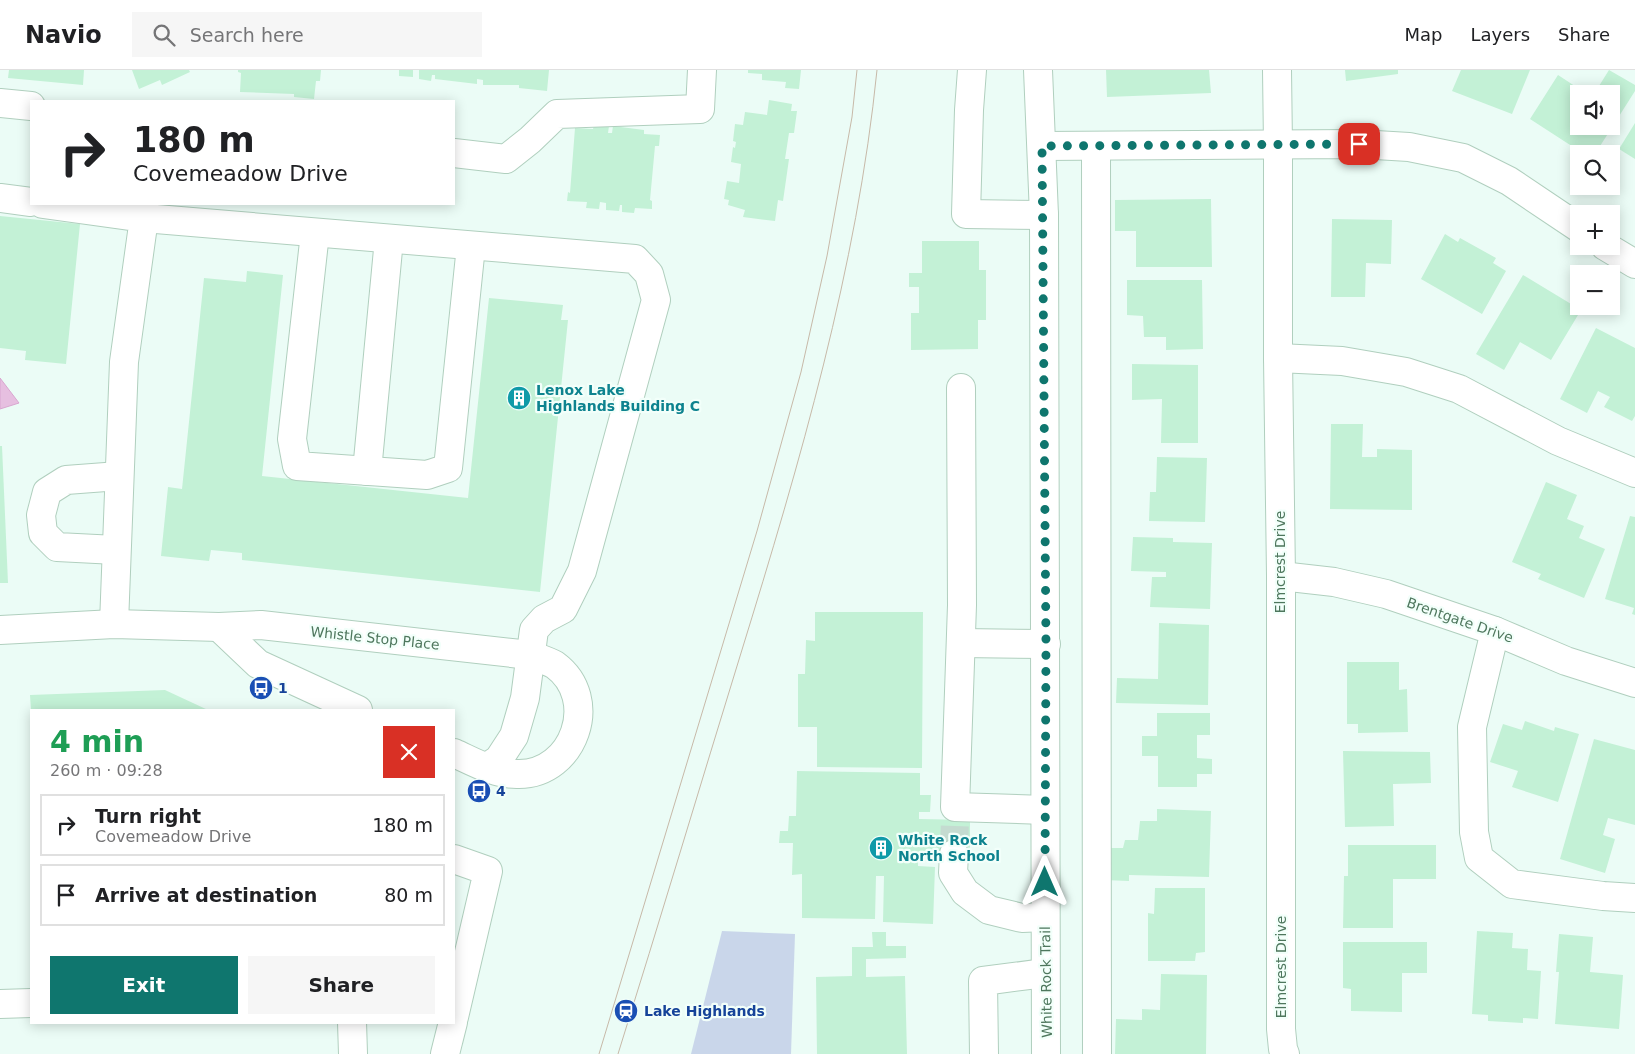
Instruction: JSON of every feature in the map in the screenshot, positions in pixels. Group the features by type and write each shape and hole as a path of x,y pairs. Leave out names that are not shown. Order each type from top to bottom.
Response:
{"street":[{"path":"455,153 506,159 530,140 557,114 700,109 702,70"},
{"path":"972,70 966,214 1044,215"},
{"name":"White Rock Trail","path":"1038,70 1044,215 1046,1054"},
{"name":"Elmcrest Drive","path":"1277,70 1281,576 1281,1029 1285,1054"},
{"path":"0,103 30,106"},
{"path":"1042,146 1359,144 1399,147 1463,158 1509,181 1570,222"},
{"path":"1096,146 1097,1054"},
{"path":"0,198 30,202"},
{"path":"50,205 144,218 635,259 649,274 656,300 582,571 564,610 544,618 534,630 525,698 514,736 499,759 486,768"},
{"path":"114,624 124,362 144,218"},
{"path":"315,233 292,439 298,466 427,475 448,468 472,246"},
{"path":"368,471 389,239"},
{"path":"1620,255 1635,264"},
{"path":"1278,358 1351,363 1406,372 1460,389 1558,441 1635,473"},
{"path":"960,388 962,605 955,813 1045,810"},
{"path":"116,550 57,547 43,533 41,514 47,492 66,480 119,476"},
{"name":"Brentgate Drive","path":"1281,576 1334,582 1386,594 1495,631 1566,661 1635,684"},
{"name":"Whistle Stop Place","path":"0,630 114,624 219,627 261,626 530,655 554,665 573,688 577,703 576,733 560,757 548,766 534,772 505,774 486,768 455,753"},
{"path":"219,627 258,664 356,709"},
{"path":"1495,631 1472,727 1474,832 1479,858 1512,884 1603,896 1635,898"},
{"path":"961,643 1046,644"},
{"path":"954,854 953,873 965,892 989,910 1022,918 1045,917"},
{"path":"455,859 488,871 455,1013"},
{"path":"984,1054 983,981 1046,973"},
{"path":"0,1004 30,1003"},
{"path":"352,1024 353,1054"},
{"path":"445,1054 452,1024"}],"shaded area":[{"path":"0,378 19,403 0,409"},
{"path":"722,931 795,934 791,1054 691,1054"}],"building":[{"path":"9,70 84,70 83,85 8,78"},
{"path":"132,70 189,70 190,72 162,85 160,80 139,89"},
{"path":"238,70 321,70 320,81 316,81 314,99 294,97 294,94 240,92 241,73"},
{"path":"399,70 413,70 413,77 399,76"},
{"path":"419,70 549,70 547,91 519,88 519,85 483,85 483,80 477,79 477,84 435,79 435,75 432,75 431,81 419,79"},
{"path":"748,70 801,70 799,89 785,88 786,82 762,80 762,74 748,73"},
{"path":"1106,70 1209,70 1211,93 1107,97"},
{"path":"1345,70 1398,70 1398,74 1346,81"},
{"path":"1461,70 1530,70 1512,114 1452,91"},
{"path":"1609,70 1635,85 1635,91 1620,115 1620,85 1600,85"},
{"path":"1558,75 1573,85 1570,85 1570,135 1607,135 1601,145 1570,145 1530,119"},
{"path":"769,100 792,104 791,111 797,111 794,133 789,133 785,159 789,159 783,201 778,200 775,221 743,217 745,210 728,205 729,200 724,199 727,181 739,183 741,164 731,162 733,147 735,148 736,142 733,141 735,124 743,125 745,112 767,115"},
{"path":"1635,123 1635,159 1620,150"},
{"path":"594,125 609,126 608,133 612,133 613,126 644,130 644,134 660,135 659,146 655,146 650,200 652,201 652,209 635,208 634,213 622,212 622,205 620,205 619,211 606,210 606,203 600,202 599,209 586,208 587,202 567,201 568,192 570,193 575,128 593,129"},
{"path":"1211,199 1212,267 1136,267 1136,231 1115,231 1115,200"},
{"path":"0,216 80,224 66,364 25,360 26,351 0,348"},
{"path":"1332,219 1392,220 1391,264 1366,263 1365,297 1331,297"},
{"path":"1445,234 1458,242 1460,238 1496,258 1493,263 1506,271 1482,314 1421,279"},
{"path":"922,241 979,241 979,270 986,270 986,320 978,320 978,349 911,350 911,313 919,313 919,287 909,287 909,273 922,273"},
{"name":"Lenox Lake Highlands Building C","path":"247,271 283,275 262,476 468,498 489,298 563,305 561,320 568,320 540,592 242,560 242,553 211,550 209,561 161,556 168,487 182,489 204,278 246,282"},
{"path":"1523,275 1570,303 1570,315 1578,315 1551,360 1520,342 1504,370 1476,354"},
{"path":"1127,280 1202,280 1203,349 1166,350 1166,337 1144,337 1143,316 1127,315"},
{"path":"1596,328 1635,348 1635,416 1632,421 1604,407 1610,397 1598,391 1587,413 1560,399"},
{"path":"1132,364 1198,365 1198,443 1161,443 1162,399 1132,400"},
{"path":"1331,424 1363,424 1362,457 1377,457 1377,449 1412,450 1412,510 1330,509"},
{"path":"0,446 2,446 8,583 0,583"},
{"path":"1157,457 1207,458 1205,522 1149,521 1150,492 1156,492"},
{"path":"1546,482 1577,495 1567,519 1584,526 1579,538 1605,549 1584,598 1538,579 1541,574 1512,562"},
{"path":"1630,516 1635,517 1635,615 1632,614 1634,608 1605,599"},
{"path":"1133,537 1173,538 1173,542 1212,543 1210,609 1150,607 1152,577 1166,577 1166,572 1131,571"},
{"path":"815,612 923,612 922,768 817,767 817,727 798,727 798,674 805,674 806,640 815,641"},
{"path":"1159,623 1209,625 1208,705 1116,703 1117,678 1158,679"},
{"path":"1347,662 1399,662 1399,690 1407,689 1408,732 1358,733 1358,724 1347,724"},
{"path":"165,690 206,709 31,709 30,695"},
{"path":"1157,713 1210,713 1210,735 1197,735 1197,758 1212,759 1212,774 1197,774 1197,787 1158,787 1158,756 1142,756 1142,736 1157,736"},
{"path":"1525,721 1554,731 1555,727 1579,734 1558,802 1512,787 1518,771 1490,762 1503,724 1522,730"},
{"path":"1594,739 1635,750 1635,825 1608,818 1603,835 1615,839 1605,873 1560,859"},
{"path":"1343,751 1430,752 1431,783 1393,784 1394,826 1345,827"},
{"name":"White Rock North School","path":"797,771 920,773 920,795 931,795 930,812 919,812 919,819 970,820 970,854 918,853 918,866 935,867 933,924 883,922 884,876 876,876 875,919 802,918 802,874 792,875 793,843 779,843 780,831 788,831 789,816 796,816"},
{"path":"1157,809 1211,811 1209,877 1129,875 1129,881 1104,880 1105,848 1123,848 1125,840 1138,840 1140,821 1157,821"},
{"path":"1348,845 1436,845 1436,879 1393,879 1393,928 1343,928 1344,876 1348,876"},
{"path":"1155,888 1205,888 1205,952 1196,953 1195,961 1148,961 1148,913 1154,914"},
{"path":"1477,931 1513,933 1512,948 1528,949 1527,970 1541,971 1538,1019 1523,1018 1523,1023 1488,1021 1488,1015 1472,1014"},
{"path":"872,932 886,932 886,946 906,946 906,958 866,959 866,977 905,976 907,1054 817,1054 816,977 852,976 852,947 873,947"},
{"path":"1559,934 1593,937 1590,972 1623,975 1619,1029 1555,1024 1559,972 1556,972"},
{"path":"1343,942 1427,942 1427,973 1402,973 1402,1012 1351,1011 1351,989 1343,988"},
{"path":"1161,974 1207,975 1206,1054 1115,1054 1116,1019 1142,1020 1142,1009 1160,1010"}],"tunnel":[{"path":"954,854 955,819"}],"tram line":[{"path":"599,1054 757,531 801,372 827,256 852,117 857,70"},
{"path":"618,1054 763,581 805,437 824,364 856,218 877,70"}],"place":[{"name":"Lenox Lake Highlands Building C","path":"519,398"},
{"name":"1","path":"261,688"},
{"name":"4","path":"479,791"},
{"name":"White Rock North School","path":"881,848"},
{"name":"Lake Highlands","path":"626,1011"}],"route":[{"path":"1045,882 1046,644 1042,146 1359,144"}]}
